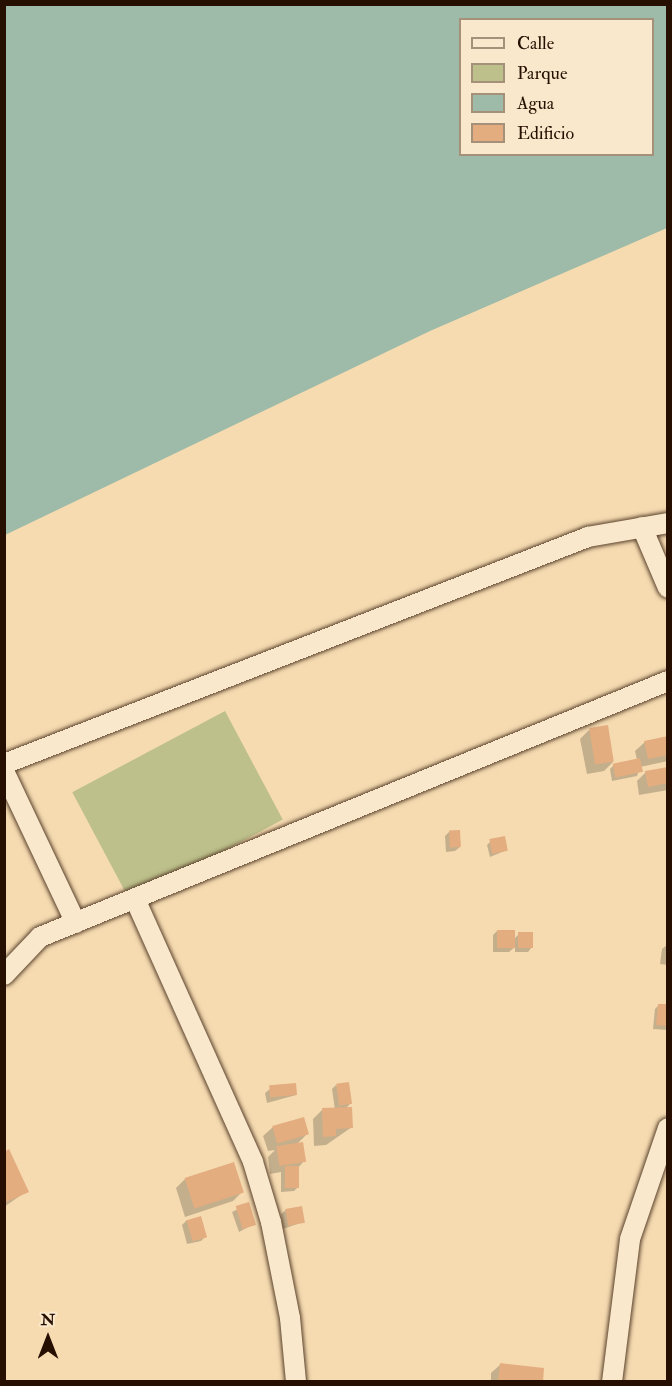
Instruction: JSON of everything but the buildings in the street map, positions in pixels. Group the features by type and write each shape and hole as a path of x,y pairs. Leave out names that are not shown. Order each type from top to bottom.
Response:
{"street":[{"path":"4,764 588,537 668,523"},
{"path":"642,527 668,588"},
{"path":"4,975 40,937 668,681"},
{"path":"4,771 76,923"},
{"path":"135,899 253,1161 271,1222 284,1286 296,1382"},
{"path":"612,1382 630,1239 668,1128"}],"green space":[{"path":"225,711 283,820 130,901 72,792"}],"water":[{"path":"5,4 667,5 667,228 430,331 5,535"}]}
